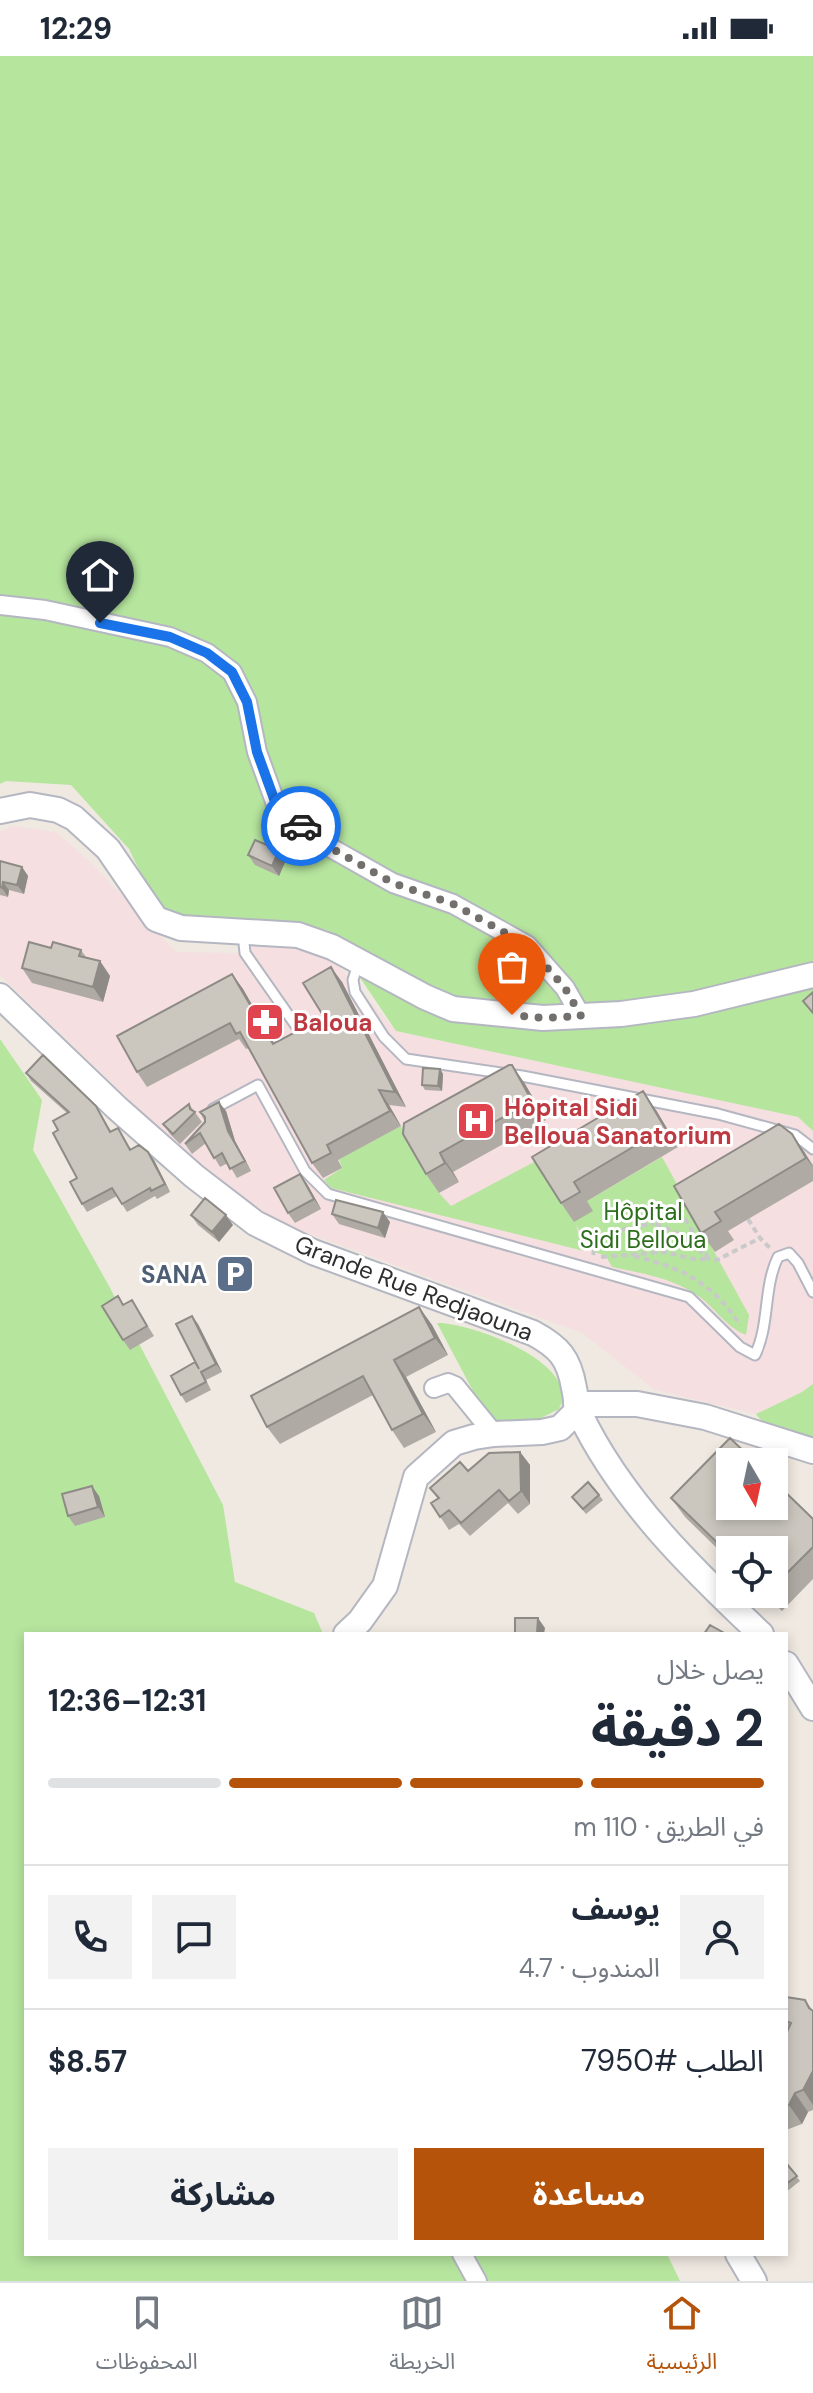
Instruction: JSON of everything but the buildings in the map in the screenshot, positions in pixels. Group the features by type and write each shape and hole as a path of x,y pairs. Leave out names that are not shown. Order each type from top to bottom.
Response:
{"street":[{"path":"0,605 45,610 170,637 207,653 232,672 247,702 257,752 277,807 324,844 393,883 453,904 527,945 565,988 581,1016"},
{"path":"0,811 30,805 58,810 88,829 108,849 156,919 181,928 298,935 332,947 453,1009 543,1018 581,1016 694,1004 813,975"},
{"name":"Grande Rue Redjaouna","path":"0,996 117,1108 180,1156 255,1223 313,1252 519,1327 552,1343 563,1354 574,1384 577,1407 611,1470 705,1581 759,1632"},
{"path":"434,1388 448,1383 455,1386 494,1434"},
{"path":"348,1632 385,1586 416,1477 454,1443 494,1434 560,1428 577,1407 637,1404 705,1417 813,1451"},
{"path":"788,1667 813,1708"},
{"path":"463,2256 477,2281"},
{"path":"739,2256 754,2281"}],"lane":[{"path":"243,933 245,953 301,1033"},
{"path":"359,961 353,980 355,992 384,1037 406,1059 522,1076 718,1114 795,1135 813,1149"},
{"path":"203,1115 258,1085 305,1171 328,1194 689,1297 740,1347 755,1355 762,1340 771,1272 778,1257 789,1253 798,1263 813,1292"}],"path":[{"path":"709,1259 678,1207 654,1223 608,1235 595,1246 593,1258 664,1252 694,1259 717,1260 760,1238"},
{"path":"748,1219 778,1257"},
{"path":"654,1223 682,1235 709,1259"}],"shaded area":[{"name":"Hôpital Sidi Belloua Sanatorium","path":"12,826 56,832 88,860 176,952 244,953 255,942 298,944 330,956 396,1031 798,1117 813,1131 813,1384 756,1414 655,1390 582,1333 260,1216 184,1153 0,975 0,832"}],"green space":[{"path":"0,56 813,56 813,1131 798,1117 396,1031 328,930 161,915 129,849 71,785 6,781 0,784"},
{"path":"0,1039 42,1100 33,1150 109,1286 223,1505 235,1582 314,1613 322,1632 24,1632 24,2256 668,2256 680,2281 0,2281"},
{"name":"Hôpital Sidi Belloua","path":"401,1126 439,1193 451,1206 536,1161 587,1201 662,1157 749,1315 746,1335 687,1289 656,1277 612,1267 606,1256 592,1251 576,1225 584,1251 331,1188 324,1180 342,1168 339,1159"},
{"path":"437,1323 492,1336 532,1356 559,1383 563,1398 559,1409 529,1424 496,1427"},
{"path":"813,1384 813,1444 765,1425 756,1414 802,1392"}],"way so far":[{"path":"301,826 324,844 393,883 453,904 527,945 565,988 581,1016 543,1018 512,1015"}],"place":[{"name":"Baloua","path":"265,1022"},
{"name":"Hôpital Sidi Belloua Sanatorium","path":"476,1121"},
{"name":"SANA","path":"235,1274"}],"route":[{"path":"100,623 170,637 207,653 232,672 247,702 257,752 277,807 301,826"}]}
